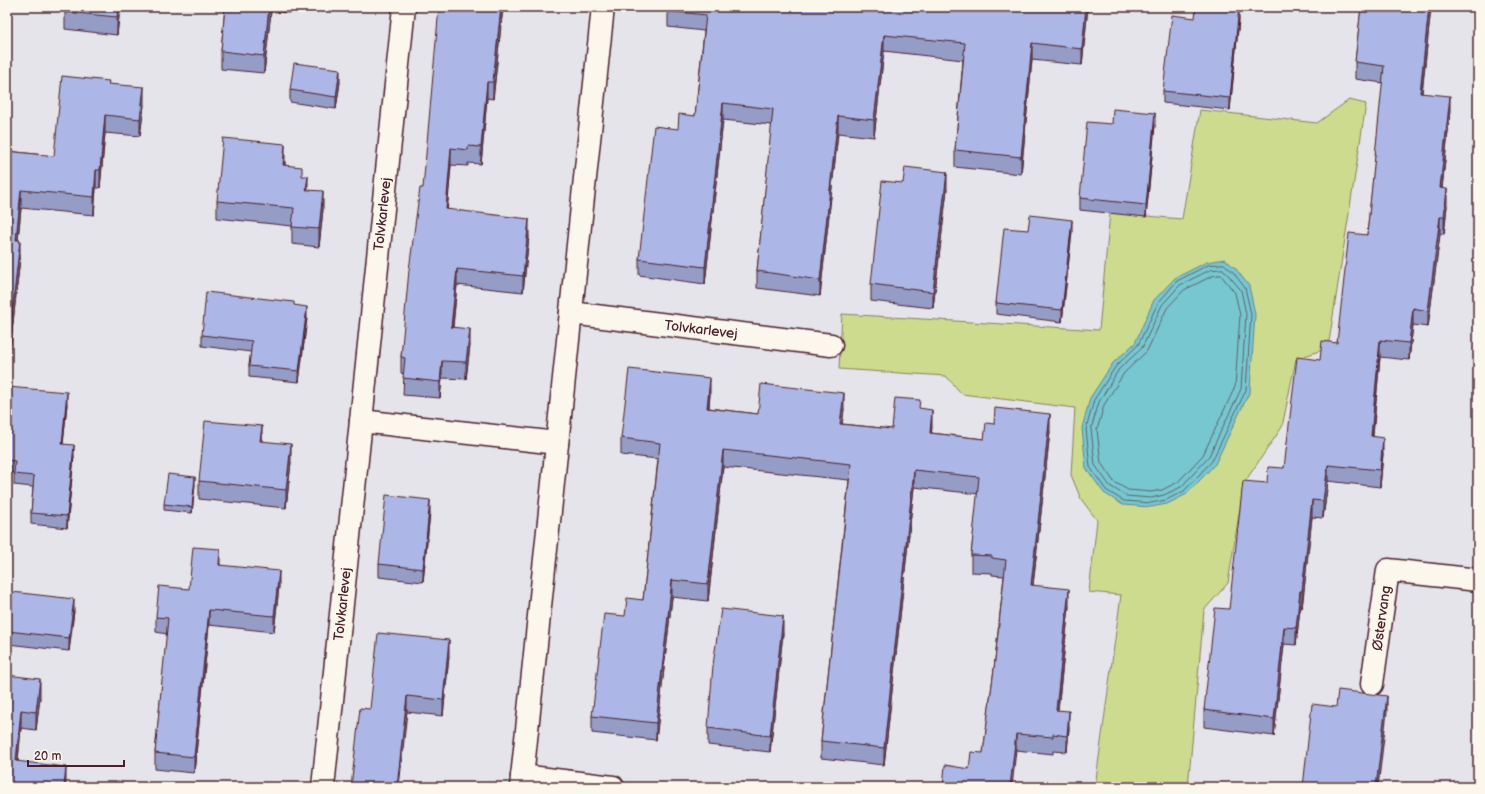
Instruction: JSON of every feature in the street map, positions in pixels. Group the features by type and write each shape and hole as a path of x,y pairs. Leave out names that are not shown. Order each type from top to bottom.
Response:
{"street":[{"name":"Tolvkarlevej","path":"323,787 404,7"},
{"path":"603,7 521,781 613,787"},
{"name":"Tolvkarlevej","path":"571,313 831,345"},
{"path":"362,421 557,443"},
{"name":"Østervang","path":"1372,684 1388,570 1478,580"}],"green space":[{"path":"1349,100 1366,104 1328,348 1296,359 1282,427 1244,483 1228,583 1204,610 1188,787 1095,787 1121,595 1089,592 1097,520 1081,499 1071,475 1075,408 962,394 946,376 839,369 842,314 1099,330 1110,213 1182,219 1200,110 1317,123"}],"water":[{"path":"1225,259 1236,269 1249,286 1255,314 1250,391 1215,464 1187,494 1167,504 1151,507 1123,505 1104,493 1086,468 1082,428 1090,398 1113,363 1135,343 1154,300 1175,278 1207,262"}],"building":[{"path":"66,7 118,7 117,17 65,12"},
{"path":"225,7 269,7 264,56 221,51"},
{"path":"439,7 501,7 493,82 487,82 481,147 468,146 468,150 451,148 446,209 529,219 523,276 457,269 451,327 470,329 466,362 442,361 440,382 403,378 405,358 401,357 409,270 420,188 423,188"},
{"path":"668,7 995,7 1015,9 1015,7 1086,7 1082,49 1032,43 1021,157 955,150 965,43 884,35 874,120 838,116 820,280 757,271 773,109 723,103 705,267 639,259 654,126 678,129 679,114 695,116 706,15 668,11"},
{"path":"1196,7 1239,7 1230,98 1163,91 1172,15 1195,18"},
{"path":"1361,7 1429,7 1420,93 1450,96 1440,188 1447,189 1444,217 1440,217 1428,311 1413,308 1409,343 1380,340 1371,436 1383,438 1380,470 1328,465 1323,501 1312,500 1302,591 1300,591 1296,628 1284,627 1274,719 1204,710 1215,608 1229,609 1243,481 1267,483 1268,467 1284,468 1297,357 1320,360 1322,341 1337,343 1349,233 1367,235 1384,66 1355,62"},
{"path":"294,63 340,69 336,97 290,90"},
{"path":"62,76 109,81 108,84 144,87 140,119 105,115 100,170 96,170 94,197 21,190 16,240 20,240 9,341 7,341 7,151 54,156"},
{"path":"1113,109 1155,113 1146,205 1080,198 1087,122 1112,124"},
{"path":"223,138 285,144 283,165 302,167 302,176 308,176 306,190 323,191 319,229 292,227 294,208 217,201"},
{"path":"905,167 947,172 933,292 871,284 882,181 903,183"},
{"path":"1030,215 1072,220 1062,310 996,303 1004,228 1028,230"},
{"path":"206,292 294,302 294,305 307,307 299,371 249,366 252,341 202,335"},
{"path":"629,369 710,378 707,408 758,414 761,384 844,393 840,424 892,429 895,398 920,400 919,408 932,410 930,433 984,439 986,423 994,424 995,408 1050,414 1031,585 1069,589 1056,710 1069,711 1067,736 1053,734 1053,737 1016,734 1010,787 943,787 945,765 969,769 971,752 983,753 1006,560 992,558 992,556 971,555 979,477 914,470 884,748 821,741 851,464 723,450 708,584 672,580 656,723 592,716 604,614 625,616 627,598 643,600 660,443 621,438"},
{"path":"7,387 67,392 62,444 74,445 67,516 31,513 34,476 14,474 15,461 7,460"},
{"path":"205,421 262,426 260,441 291,444 286,490 199,481"},
{"path":"168,474 195,477 192,507 164,504"},
{"path":"386,495 430,500 423,569 379,564"},
{"path":"193,547 220,549 219,565 279,571 274,616 209,610 194,757 155,753 168,618 156,617 159,586 189,589"},
{"path":"12,592 74,599 69,638 8,631"},
{"path":"721,609 783,616 770,736 708,728 713,665"},
{"path":"378,633 449,640 443,700 407,696 397,787 351,787 360,708 370,709"},
{"path":"7,675 40,679 36,712 21,710 16,761 66,767 64,787 7,787"},
{"path":"1338,690 1387,696 1376,787 1303,787 1312,704 1336,707"}]}
